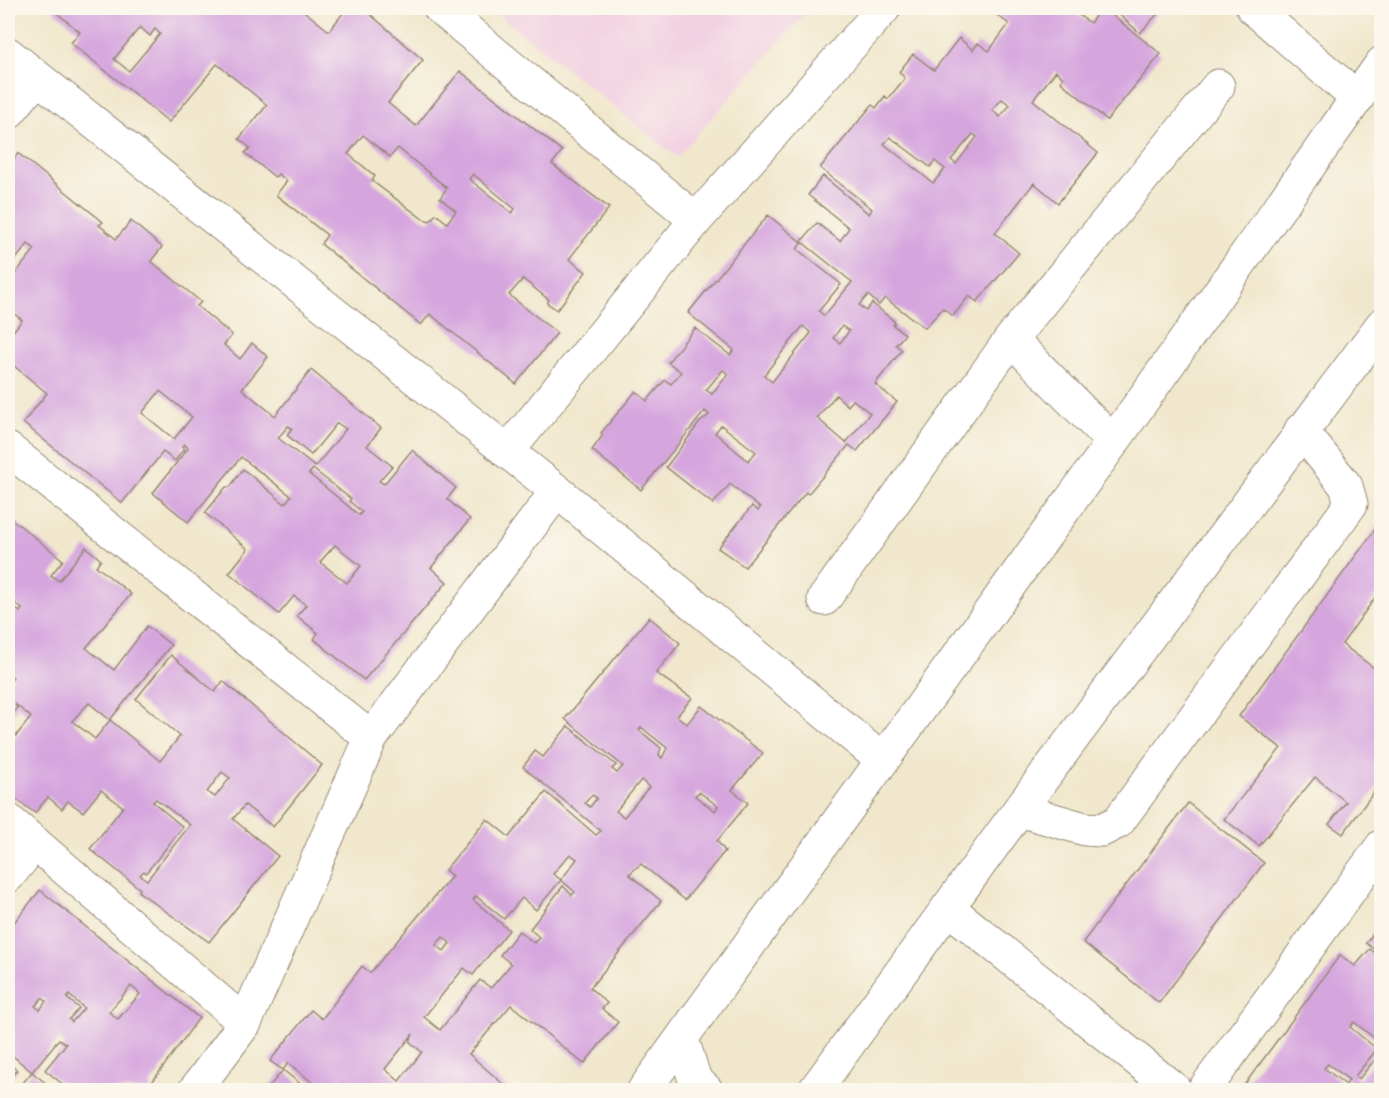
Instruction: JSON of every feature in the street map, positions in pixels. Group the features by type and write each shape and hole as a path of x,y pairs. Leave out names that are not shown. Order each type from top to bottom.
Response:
{"street":[{"path":"440,8 696,220"},
{"path":"507,453 696,220 884,8"},
{"path":"1253,8 1357,98"},
{"path":"8,54 556,491 881,759"},
{"path":"644,1090 881,759 1113,442 1382,63"},
{"path":"8,113 37,78"},
{"path":"824,599 1011,339 1218,86"},
{"path":"815,1090 1019,810 1381,325"},
{"path":"1011,339 1113,442"},
{"path":"1019,810 1085,829 1102,830 1118,822 1351,504 1346,486 1301,430"},
{"path":"8,449 371,738"},
{"path":"195,1090 245,1023 371,738 556,491"},
{"path":"8,820 245,1023"},
{"path":"8,876 35,843"},
{"path":"1204,1090 1380,853"},
{"path":"948,908 1175,1090"},
{"path":"682,1039 695,1080 706,1090"}],"shaded area":[{"path":"490,8 810,8 677,157"}],"building":[{"path":"51,8 256,8 260,10 262,8 300,8 329,31 347,8 363,8 423,60 388,103 416,126 460,71 562,151 552,164 609,208 569,259 586,272 557,310 547,303 549,300 523,279 509,295 557,333 516,384 430,314 421,325 321,244 327,235 276,195 287,181 278,174 275,177 245,153 250,148 239,139 267,105 217,64 169,122 71,43 80,32","holes":["140,27 150,36 155,29 160,34 129,71 114,59","363,135 390,157 398,148 447,188 440,198 456,211 447,223 436,214 430,221 423,219 372,181 375,176 348,154","473,174 515,209 512,213 469,179"]},
{"path":"987,8 1076,8 1073,11 1090,23 1096,15 1085,8 1163,8 1140,33 1114,10 1111,14 1161,54 1107,120 1061,82 1063,78 1056,71 1033,100 1098,153 1058,203 1034,183 995,233 1019,253 977,302 969,296 953,316 943,308 925,328 885,298 879,305 868,295 859,305 866,311 872,303 895,322 893,325 905,334 896,345 902,350 875,384 897,402 857,451 849,445 808,494 806,492 745,567 718,548 752,506 758,511 760,508 730,484 713,504 666,467 700,422 709,415 705,411 641,490 592,450 603,435 601,433 636,391 647,401 665,380 671,384 681,372 668,362 695,328 730,355 734,350 688,313 768,215 801,242 817,223 840,241 849,228 808,195 823,176 869,214 872,209 820,168 872,105 876,108 885,96 888,99 905,78 899,72 913,54 934,70 959,38 973,50 978,43 989,51 1009,24","holes":["1002,99 1010,105 1000,117 992,110","973,134 977,137 956,164 951,160","890,137 930,167 935,161 945,169 933,183 884,144","802,242 852,282 824,316 819,311 841,284 797,249","803,326 811,333 772,382 764,375","842,326 849,331 840,343 833,338","723,370 728,374 712,394 706,390","836,395 848,406 853,400 870,413 846,443 817,418","721,425 756,452 748,461 715,433"]},
{"path":"18,153 103,222 99,225 116,239 131,221 162,247 151,261 201,302 197,306 232,335 224,345 240,359 252,343 268,357 242,389 275,416 311,370 381,428 367,446 392,466 379,481 384,484 412,450 456,488 447,499 470,519 431,568 447,582 364,680 314,639 318,633 297,616 306,605 294,596 279,614 229,573 248,549 205,513 226,487 230,487 243,469 285,504 291,496 241,457 188,522 153,493 188,448 184,444 182,447 184,449 175,461 163,452 122,503 23,423 47,393 8,361 8,338 22,320 8,309 8,283 35,249 28,244 8,269 8,167","holes":["160,391 192,417 174,439 142,413","337,423 346,429 315,467 278,438 288,426 292,428 287,435 311,455","313,469 351,499 349,501 362,512 359,515 309,474","335,545 361,566 347,583 320,562"]},
{"path":"8,516 63,560 51,575 59,581 86,547 101,560 96,566 131,594 86,648 114,670 147,626 171,645 110,720 160,761 180,736 136,699 171,655 215,692 223,681 322,765 273,827 245,805 233,819 278,856 209,942 139,892 140,889 90,849 123,807 101,790 83,812 68,801 62,809 48,797 35,813 8,793 8,746 31,717 15,704 17,708 8,719 8,683 13,678 8,673 8,603 20,612 22,609 8,597","holes":["89,703 110,720 95,739 72,721","222,772 230,778 215,797 207,792","156,799 190,825 147,880 140,875 144,871 146,873 183,827 153,802"]},
{"path":"1379,524 1382,526 1382,594 1379,592 1342,644 1382,674 1382,781 1343,834 1329,824 1346,802 1315,777 1259,846 1224,819 1281,748 1239,716"},
{"path":"649,617 680,643 656,673 692,698 677,716 687,724 701,706 763,753 732,790 748,803 717,841 725,851 685,900 641,864 629,874 661,901 590,988 607,1003 602,1009 618,1022 584,1064 511,1005 469,1054 510,1090 345,1090 347,1088 342,1084 337,1090 322,1090 288,1063 283,1070 270,1061 311,1010 322,1019 362,966 370,973 452,876 445,870 487,819 509,837 546,792 596,835 601,831 523,767 535,751 543,757 568,726 616,765 612,769 617,773 623,766 565,719","holes":["641,727 667,748 662,758 659,755 661,748 639,730","641,780 649,787 624,817 616,811","699,792 718,806 715,811 695,796","592,795 597,798 590,807 585,803","570,854 577,859 561,880 553,874","561,880 575,892 572,895 563,886 530,929 539,937 534,943 519,931 500,955 511,964 491,988 480,980 440,1030 424,1017 464,968 473,975 509,930 473,900 476,896 504,919 522,898 536,910","443,937 450,943 444,951 436,945","413,1034 410,1042 422,1052 399,1081 385,1069"]},
{"path":"1188,803 1264,863 1159,1003 1083,942"},
{"path":"40,890 199,1018 150,1085 152,1086 149,1090 70,1090 45,1070 66,1044 59,1039 32,1072 8,1052 8,930","holes":["131,986 140,994 118,1019 109,1012","69,995 84,1008 72,1022 69,1019 79,1008 67,998","42,998 46,1001 40,1010 35,1006"]},
{"path":"1382,922 1382,955 1366,943"},
{"path":"1370,949 1382,958 1382,1044 1354,1022 1350,1027 1377,1049 1355,1076 1359,1079 1382,1051 1382,1090 1245,1090 1242,1088 1340,955 1355,966","holes":["1328,1064 1349,1080 1346,1085 1324,1068"]},
{"path":"8,1063 17,1070 8,1081"},
{"path":"283,1070 308,1090 268,1088"},
{"path":"32,1072 54,1090 17,1090"}]}
